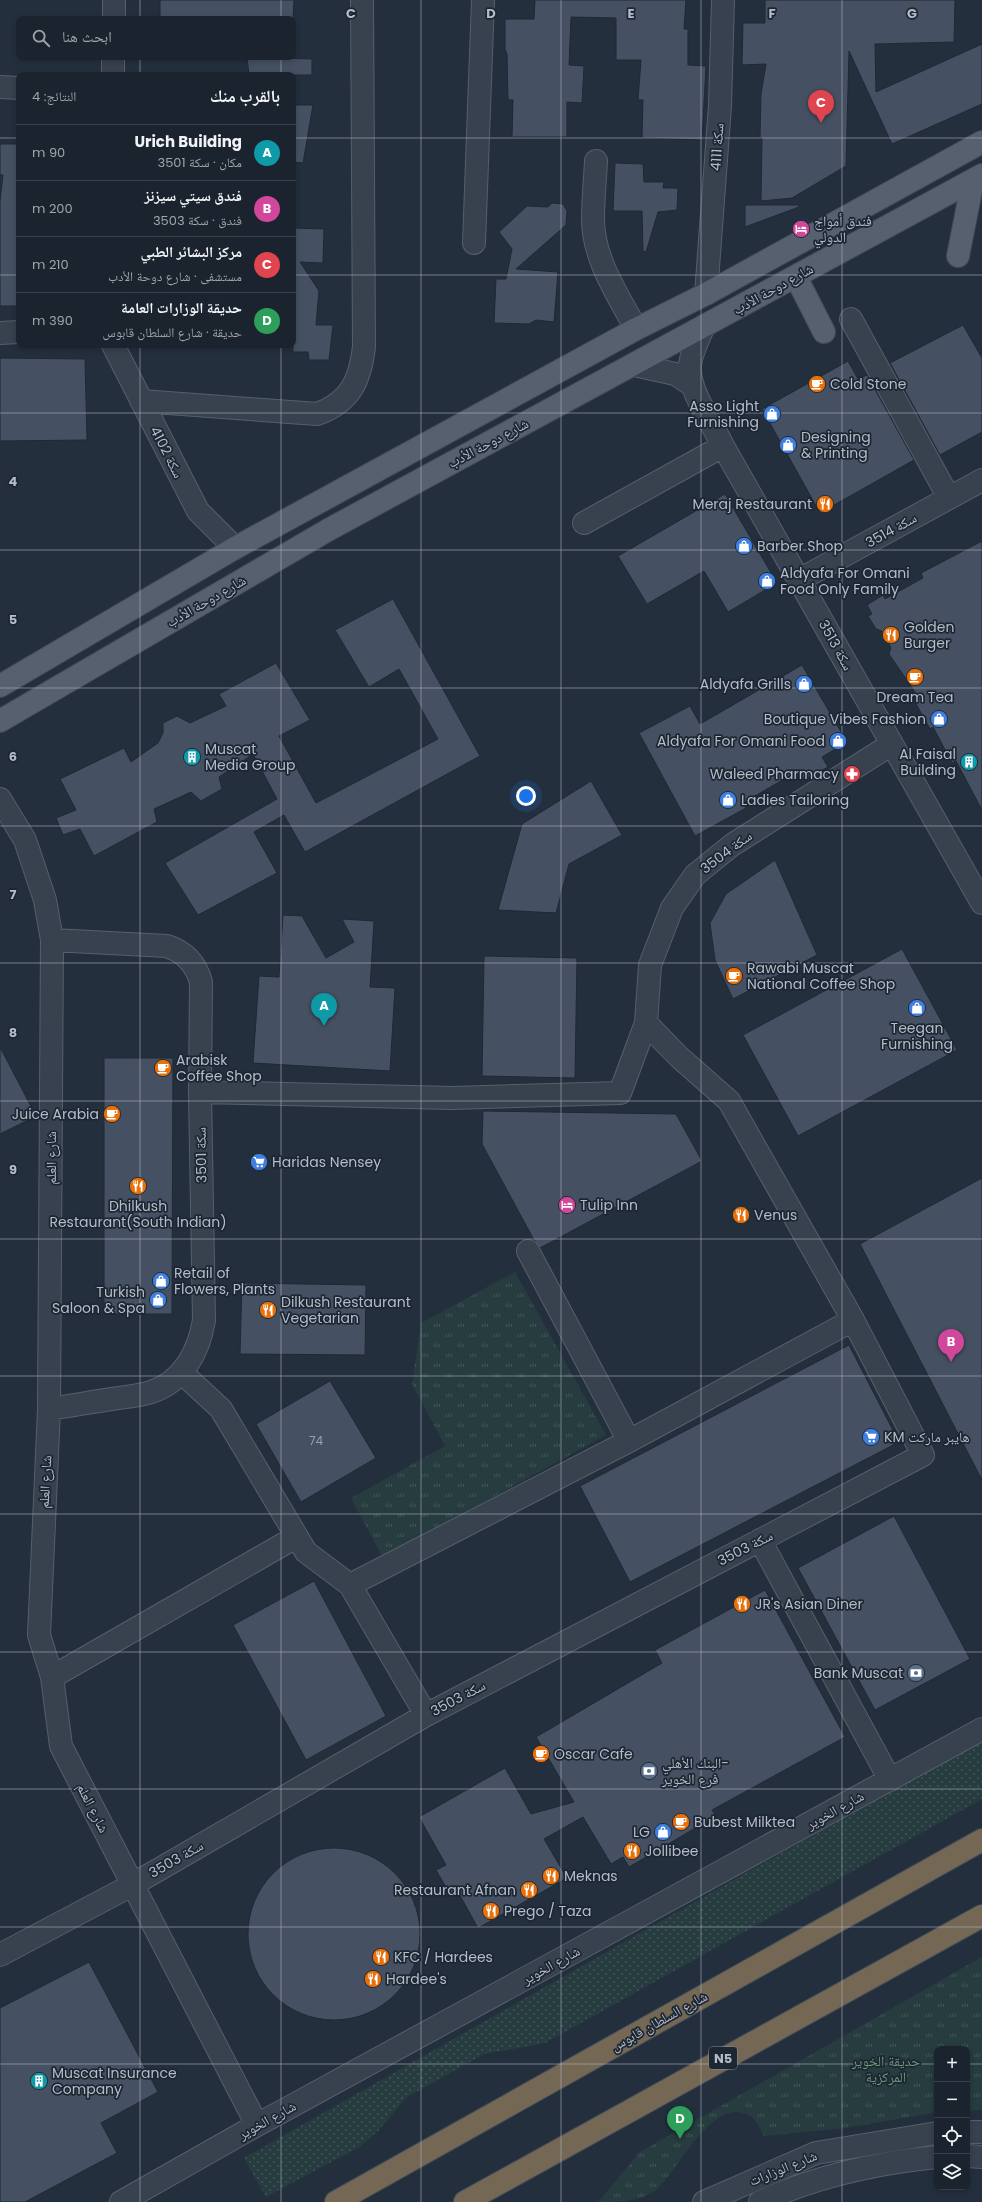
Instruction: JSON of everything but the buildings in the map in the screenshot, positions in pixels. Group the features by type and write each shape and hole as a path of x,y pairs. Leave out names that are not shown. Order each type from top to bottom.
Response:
{"highway":[{"name":"شارع السلطان قابوس","path":"336,2202 982,1840"},
{"name":"N5","path":"465,2202 982,1916"}],"main road":[{"name":"شارع دوحة الأدب","path":"0,686 235,548 636,329 706,294 982,142"},
{"name":"شارع دوحة الأدب","path":"0,721 328,530 978,177"},
{"path":"958,256 978,177"},
{"path":"796,277 824,332"}],"street":[{"path":"114,0 114,16"},
{"path":"141,401 317,414 328,410 341,401 357,381 362,366 364,347 362,0"},
{"path":"474,243 483,0"},
{"name":"سكة 4111","path":"706,294 720,106 723,0"},
{"path":"113,72 114,60"},
{"path":"0,86 16,88"},
{"path":"596,161 593,220 595,240 608,278 636,329"},
{"path":"850,319 949,498"},
{"name":"سكة 3513","path":"704,326 694,350 690,365 692,385 723,446 982,902"},
{"path":"0,333 16,332"},
{"name":"سكة 4102","path":"115,348 198,511 235,548"},
{"path":"634,365 675,374 692,385"},
{"path":"584,523 723,446"},
{"name":"سكة 3514","path":"799,580 982,480"},
{"name":"سكة 3504","path":"200,1092 452,1098 620,1093 646,1023 650,965 672,908 695,875 732,845 892,744"},
{"name":"شارع العلم","path":"0,799 25,840 45,900 52,940 49,1409 39,1635 52,1677 61,1746 257,2125"},
{"name":"سكة 3501","path":"49,1409 151,1392 169,1384 182,1373 194,1354 201,1338 204,1320 200,1092 201,982 198,971 189,958 177,950 167,946 52,940"},
{"path":"350,1585 629,1441 853,1320 729,1101 679,1057 646,1023"},
{"path":"528,1251 629,1441"},
{"name":"سكة 3503","path":"0,1955 132,1884 426,1715 923,1455 853,1320"},
{"path":"182,1373 221,1409 306,1552 350,1585 426,1715"},
{"path":"52,1677 296,1537"},
{"path":"760,1540 890,1780"},
{"name":"شارع الخوير","path":"121,2202 257,2125 982,1729"},
{"path":"970,2132 982,2132"},
{"name":"شارع الوزارات","path":"704,2202 816,2153 934,2133"},
{"path":"728,2202 800,2168 816,2153"},
{"path":"970,2156 982,2157"},
{"name":"شارع الوزارات","path":"760,2202 802,2185 858,2169 887,2163 934,2157"}],"green space":[{"path":"515,1272 606,1435 383,1558 351,1498 445,1446 412,1384 421,1323"},
{"path":"982,1739 982,1799 545,2043 484,2054 407,2097 377,2132 359,2147 266,2197 244,2158"},
{"name":"حديقة الخوير المركزية","path":"982,1957 982,2110 970,2110 970,2046 934,2046 934,2113 846,2128 764,2136 753,2118 739,2112 725,2114 711,2123 698,2136 665,2181 656,2190 643,2197 635,2199 598,2202 640,2152"}],"place":[{"name":"مركز البشائر الطبي","path":"821,123"},
{"name":"فندق أمواج الدولي","path":"801,229"},
{"name":"Cold Stone","path":"817,384"},
{"name":"Asso Light Furnishing","path":"772,414"},
{"name":"Designing & Printing","path":"788,445"},
{"name":"Meraj Restaurant","path":"825,504"},
{"name":"Barber Shop","path":"744,546"},
{"name":"Aldyafa For Omani Food Only Family","path":"767,581"},
{"name":"Golden Burger","path":"891,635"},
{"name":"Dream Tea","path":"915,677"},
{"name":"Aldyafa Grills","path":"804,684"},
{"name":"Boutique Vibes Fashion","path":"939,719"},
{"name":"Aldyafa For Omani Food","path":"838,741"},
{"name":"Muscat Media Group","path":"192,757"},
{"name":"Al Faisal Building","path":"969,762"},
{"name":"Waleed Pharmacy","path":"852,774"},
{"name":"Ladies Tailoring","path":"728,800"},
{"name":"Rawabi Muscat National Coffee Shop","path":"734,976"},
{"name":"Teegan Furnishing","path":"917,1008"},
{"name":"Urich Building","path":"324,1026"},
{"name":"Arabisk Coffee Shop","path":"163,1068"},
{"name":"Juice Arabia","path":"112,1114"},
{"name":"Haridas Nensey","path":"259,1162"},
{"name":"Dhilkush Restaurant(South Indian)","path":"138,1186"},
{"name":"Tulip Inn","path":"567,1205"},
{"name":"Venus","path":"741,1215"},
{"name":"Retail of Flowers, Plants","path":"161,1281"},
{"name":"Turkish Saloon & Spa","path":"158,1300"},
{"name":"Dilkush Restaurant Vegetarian","path":"268,1310"},
{"name":"فندق سيتي سيزنز","path":"951,1362"},
{"name":"KM هايبر ماركت","path":"871,1437"},
{"name":"JR's Asian Diner","path":"742,1604"},
{"name":"Bank Muscat","path":"916,1673"},
{"name":"Oscar Cafe","path":"541,1754"},
{"name":"البنك الأهلي- فرع الخوير","path":"649,1771"},
{"name":"Bubest Milktea","path":"681,1822"},
{"name":"LG","path":"663,1832"},
{"name":"Jollibee","path":"632,1851"},
{"name":"Meknas","path":"551,1876"},
{"name":"Restaurant Afnan","path":"529,1890"},
{"name":"Prego / Taza","path":"491,1911"},
{"name":"KFC / Hardees","path":"381,1957"},
{"name":"Hardee's","path":"373,1979"},
{"name":"Muscat Insurance Company","path":"39,2081"},
{"name":"حديقة الوزارات العامة","path":"680,2139"}]}
